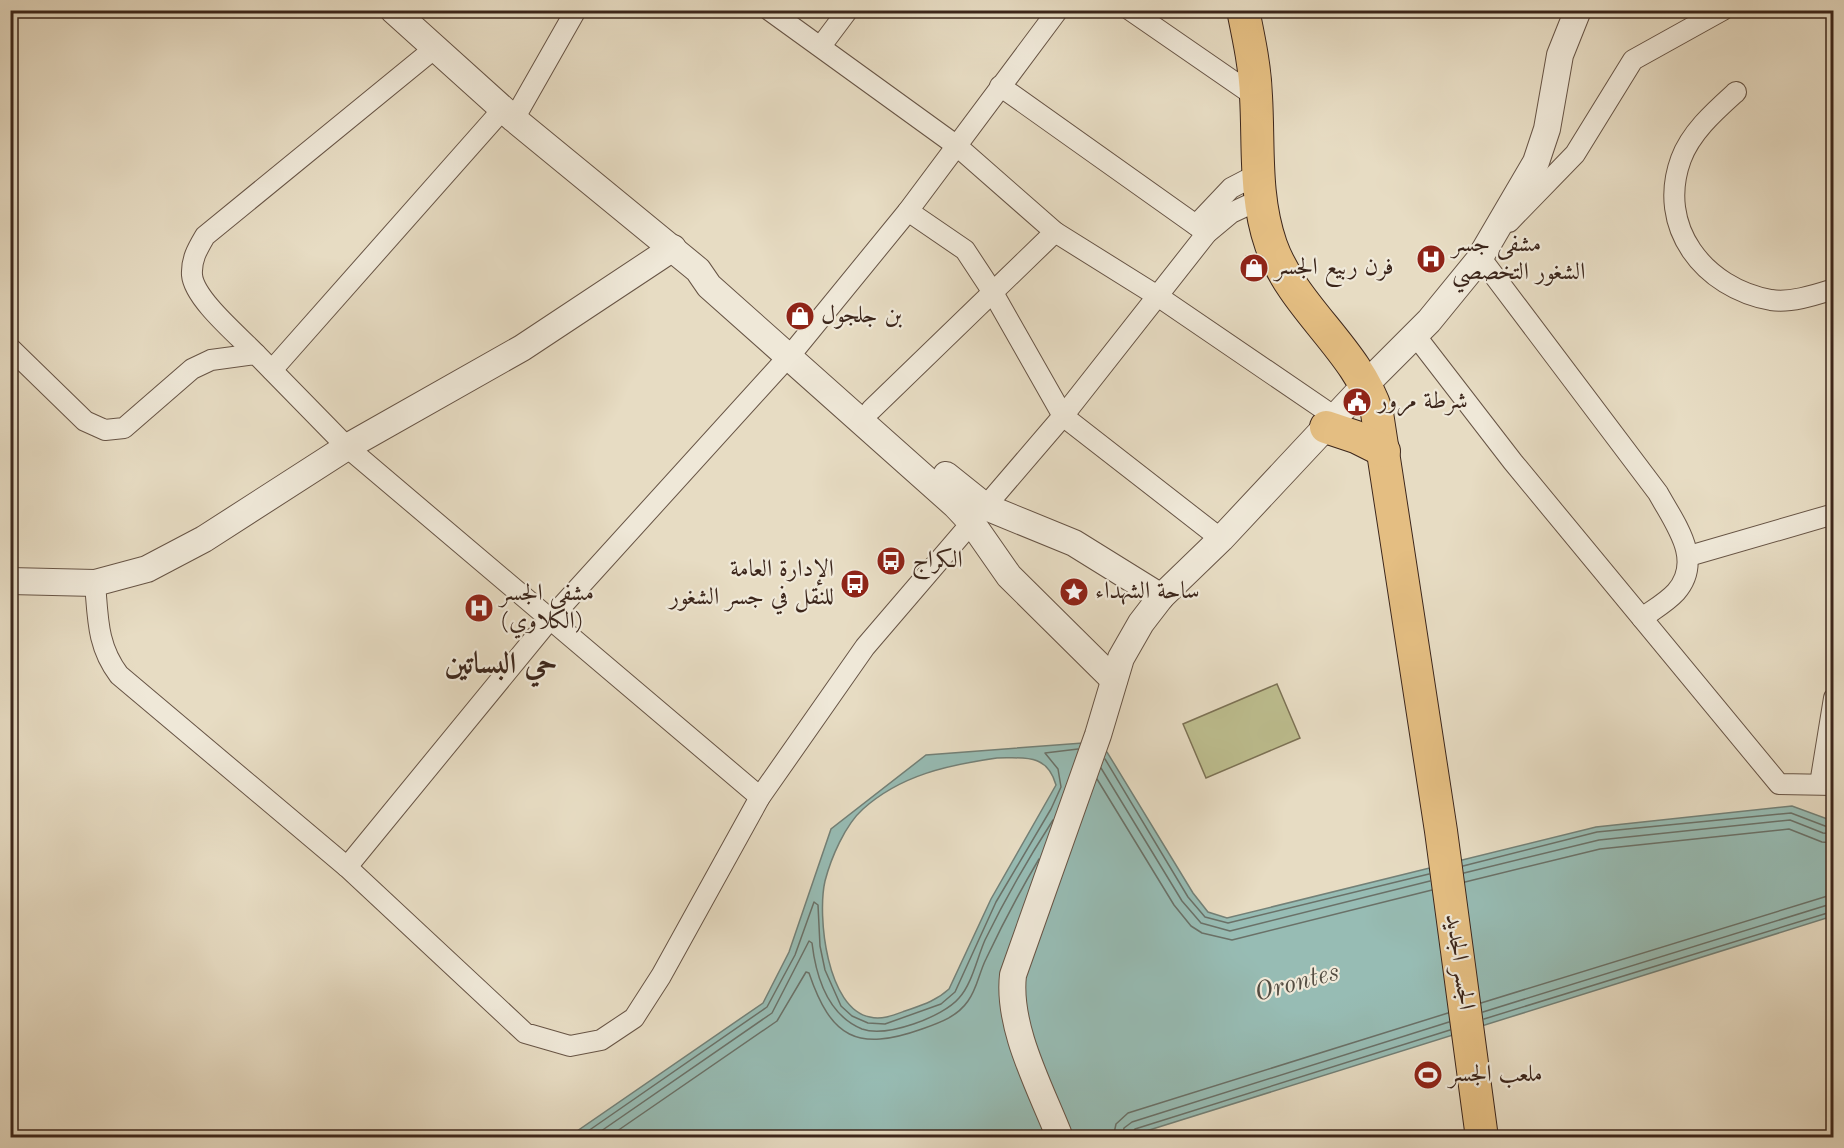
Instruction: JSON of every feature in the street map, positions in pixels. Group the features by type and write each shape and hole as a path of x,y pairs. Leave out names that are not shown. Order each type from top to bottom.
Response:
{"main road":[{"name":"الجسر الجديد","path":"1243,10 1253,55 1259,187 1272,246 1286,275 1309,309 1366,384 1377,413 1441,831 1478,1093 1482,1137"},
{"path":"1331,422 1384,451"}],"street":[{"path":"393,10 509,114 673,248 698,270 709,286 871,411 979,515 1009,576 1114,680"},
{"path":"272,370 509,114 576,10"},
{"path":"770,10 957,146 1055,232 1159,297 1331,422"},
{"path":"821,46 848,10"},
{"path":"347,867 551,618 793,352 908,211 1058,10"},
{"path":"1130,10 1256,97"},
{"path":"1485,249 1527,180 1542,146 1560,55 1578,10"},
{"path":"1060,1137 1016,1023 1011,991 1017,960 1098,735 1114,680 1126,649 1141,623 1161,597 1221,539 1415,335 1485,249 1575,154 1633,60 1723,10"},
{"path":"435,48 205,236 193,257 192,277 206,302 347,447 760,797"},
{"path":"1000,86 1202,229"},
{"path":"1736,92 1711,115 1681,158 1675,182 1673,207 1683,237 1702,264 1735,290 1773,301 1810,297 1833,289"},
{"path":"1202,229 1231,213 1259,187"},
{"path":"95,583 100,639 107,659 119,675 347,867 525,1033 570,1046 601,1040 634,1018 661,976 760,797 865,647 1063,416 1159,297 1202,229 1232,188 1259,187"},
{"path":"908,211 964,249 992,291 1063,416 1221,539"},
{"path":"871,411 1055,232"},
{"path":"10,581 95,583 147,568 204,539 347,447 522,348 673,248"},
{"path":"1485,249 1658,494 1678,530 1689,556 1687,576 1675,593 1642,618"},
{"path":"1415,335 1513,462 1779,784 1827,785 1833,698"},
{"path":"10,348 85,421 105,430 124,428 192,369 211,360 255,354"},
{"path":"793,352 979,515 1074,543 1161,597"},
{"path":"1689,556 1833,514"}],"green space":[{"path":"1277,684 1300,738 1206,778 1183,724"}],"water":[{"name":"Orontes","path":"1083,743 1107,752 1193,893 1208,912 1227,918 1596,827 1792,806 1833,821 1833,916 1127,1137 567,1138 763,1003 789,952 831,829 926,755","holes":["997,758 1025,758 1040,762 1047,767 1056,785 991,899 949,989 939,997 888,1017 870,1017 855,1010 844,997 835,980 828,959 823,916 825,881 835,852 850,824 878,797 909,780 943,768"]}],"place":[{"name":"مشفى جسر الشغور التخصصي","path":"1431,259"},
{"name":"فرن ربيع الجسر","path":"1254,268"},
{"name":"بن جلجول","path":"800,316"},
{"name":"شرطة مرور","path":"1357,402"},
{"name":"الكراج","path":"891,561"},
{"name":"الإدارة العامة للنقل في جسر الشغور","path":"855,584"},
{"name":"ساحة الشهداء","path":"1074,592"},
{"name":"مشفى الجسر (الكلاوي)","path":"479,608"},
{"name":"ملعب الجسر","path":"1428,1075"}],"district":[{"name":"حي البساتين","path":"501,665"}]}
